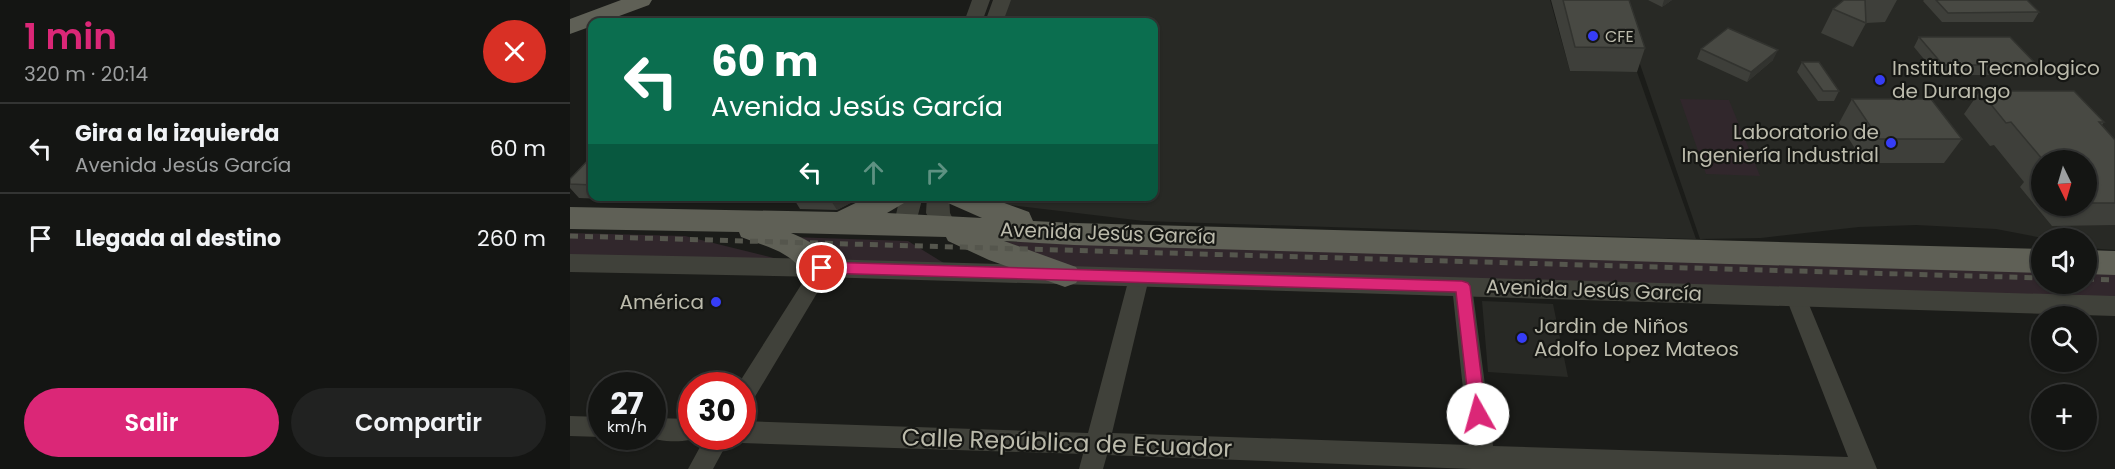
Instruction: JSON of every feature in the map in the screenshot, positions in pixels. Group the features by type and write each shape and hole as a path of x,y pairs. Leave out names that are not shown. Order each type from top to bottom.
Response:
{"main road":[{"path":"570,5 585,0"},
{"path":"570,13 607,0"},
{"path":"594,18 640,1"},
{"path":"570,27 588,20"},
{"path":"970,201 996,212 1074,234"},
{"path":"904,206 1001,273"},
{"name":"Avenida Jesús García","path":"570,218 819,223 904,206 1074,234 2031,261"},
{"path":"941,211 1000,252 1065,275"},
{"path":"723,222 787,242 808,255 822,268"},
{"path":"2097,262 2115,263"}],"street":[{"path":"974,18 981,0"},
{"path":"995,18 1002,0"},
{"name":"Avenida Jesús García","path":"570,263 822,268 2115,306"},
{"path":"756,375 822,268"},
{"path":"1091,469 1139,278"},
{"path":"1462,286 1484,463"},
{"path":"1795,296 1865,469"},
{"path":"570,426 588,427"},
{"name":"Calle República de Ecuador","path":"756,432 1098,444 1484,463 1859,469"},
{"path":"700,469 711,450"}],"shaded area":[{"path":"1010,0 1550,0 1570,71 1637,72 1696,239 1144,221 986,201 1158,201 1158,18 1004,18"},
{"name":"Instituto Tecnologico de Durango","path":"1618,0 2115,0 2115,250 2097,249 2097,228 2031,228 2031,236 1996,229 1916,225 1859,227 1761,238 1700,239"},
{"path":"1680,99 1729,100 1760,176 1706,174"},
{"path":"570,233 685,236 802,265 570,260"},
{"path":"791,237 908,241 947,265 834,260"},
{"path":"988,241 2031,272 2031,294 2097,294 2097,273 2115,274 2115,298 1071,267"},
{"name":"Jardin de Niños Adolfo Lopez Mateos","path":"1482,301 1553,304 1568,377 1488,372"}],"building":[{"path":"1563,0 1629,0 1645,48 1575,47"},
{"path":"1844,0 1865,0 1866,23 1833,9"},
{"path":"1936,0 2027,0 2039,12 1948,13"},
{"path":"1728,28 1778,50 1751,72 1701,49"},
{"path":"1919,37 2010,37 2037,65 1943,65"},
{"path":"1802,62 1819,62 1839,91 1823,91"},
{"path":"1980,91 2074,91 2104,122 2099,122 2115,140 2115,203 2097,203 2097,150 2035,150 2011,122 2006,123"},
{"path":"1852,99 1931,99 1962,139 1879,139"},
{"path":"588,160 588,185 570,184 570,179"}],"railway":[{"path":"570,236 2031,278"},
{"path":"2097,279 2115,280"}],"place":[{"name":"CFE","path":"1593,36"},
{"name":"Instituto Tecnologico de Durango","path":"1880,80"},
{"name":"Laboratorio de Ingeniería Industrial","path":"1891,143"},
{"name":"América","path":"716,302"},
{"name":"Jardin de Niños Adolfo Lopez Mateos","path":"1522,338"}],"route":[{"path":"822,268 1462,286 1478,414"}]}
